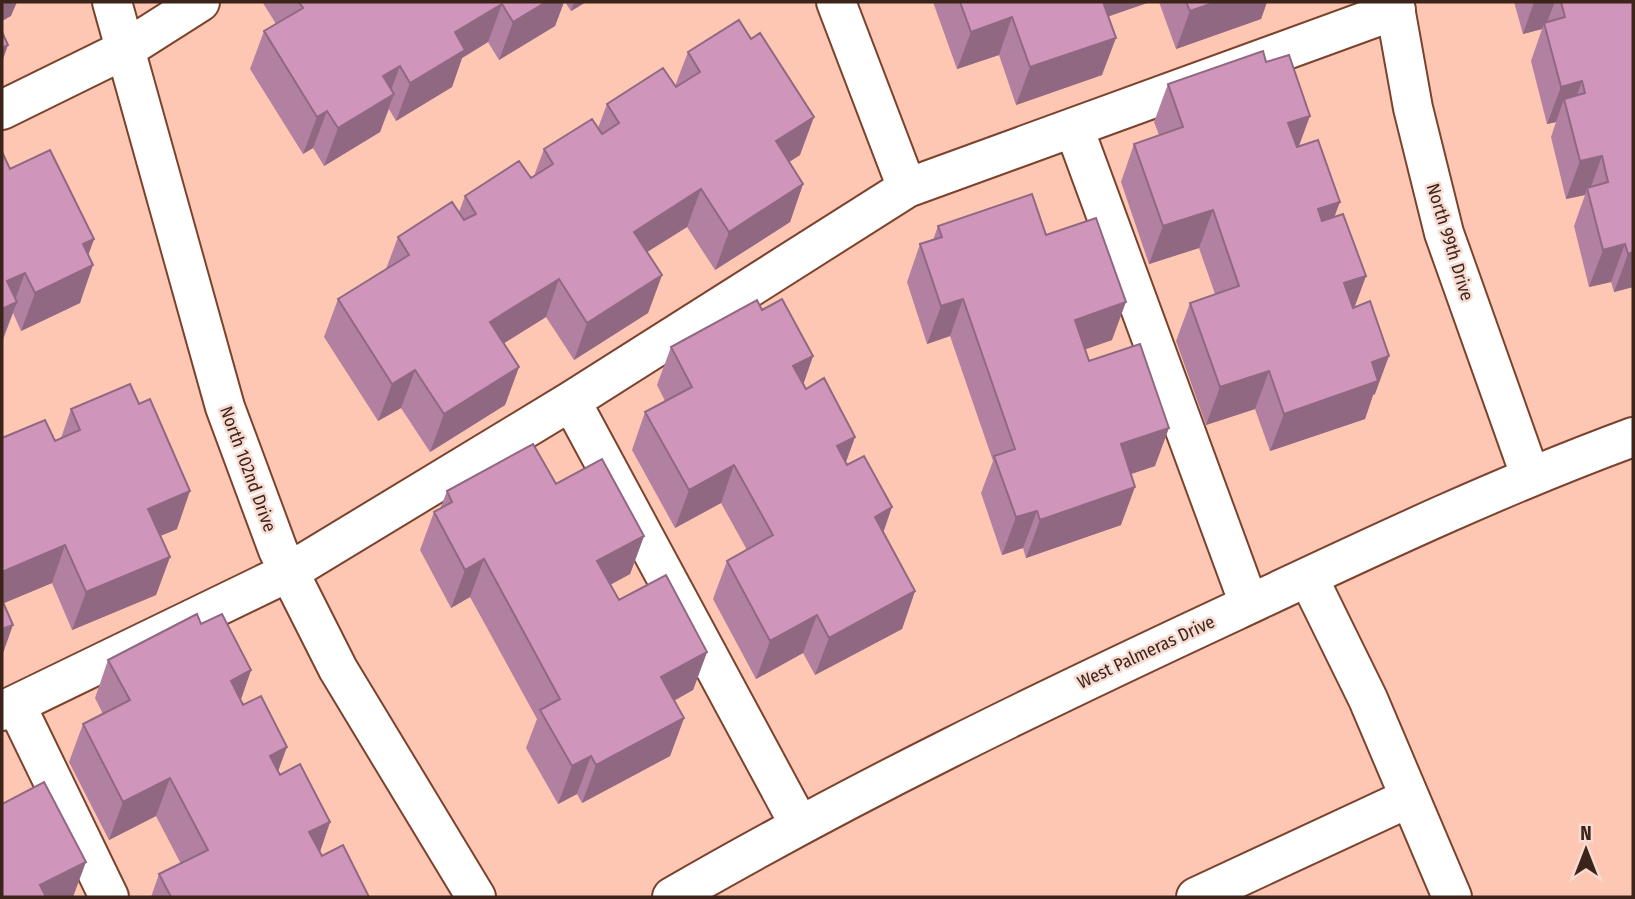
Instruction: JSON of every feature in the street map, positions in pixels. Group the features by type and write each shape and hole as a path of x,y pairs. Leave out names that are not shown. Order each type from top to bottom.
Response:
{"street":[{"name":"North 102nd Drive","path":"113,2 225,407 278,550 338,669 476,897"},
{"path":"2,110 126,49 200,2"},
{"path":"836,2 907,188"},
{"path":"109,897 9,708 289,572 571,401 907,188 1074,128 1395,6"},
{"name":"North 99th Drive","path":"1395,6 1413,108 1444,233 1530,475"},
{"path":"1074,128 1249,604"},
{"path":"571,401 799,824"},
{"name":"West Palmeras Drive","path":"672,897 799,824 1026,708 1530,475 1633,437"},
{"path":"1308,577 1368,699 1452,897"},
{"path":"1196,897 1409,798"}],"building":[{"path":"299,2 546,2 513,22 502,4 455,32 465,50 410,83 400,66 383,76 394,94 338,128 327,111 317,117 264,31 303,8"},
{"path":"960,2 1103,2 1116,38 1030,67 1012,17 971,32"},
{"path":"1186,2 1216,2 1190,11"},
{"path":"1561,2 1633,2 1633,252 1628,254 1625,244 1603,250 1587,188 1608,182 1602,156 1580,161 1564,99 1585,93 1582,81 1561,87 1544,23 1565,17"},
{"path":"739,20 751,39 760,33 814,117 776,141 803,184 729,232 701,189 634,232 662,275 587,323 559,279 490,322 519,367 444,414 415,370 392,384 338,299 409,255 398,237 452,202 464,220 476,214 465,196 519,161 531,178 553,164 544,149 592,119 602,134 619,123 607,104 663,68 676,87 700,72 688,52"},
{"path":"2,32 8,45 2,48"},
{"path":"1263,51 1266,62 1289,55 1310,116 1288,123 1297,147 1318,140 1340,202 1318,209 1322,221 1343,214 1366,276 1344,283 1353,308 1370,301 1389,356 1372,362 1378,381 1284,414 1269,371 1220,387 1190,303 1239,286 1213,210 1163,226 1134,144 1183,127 1168,84"},
{"path":"50,150 94,239 83,244 93,265 35,293 25,273 7,281 17,302 2,309 2,152 10,169"},
{"path":"1032,194 1046,235 1096,218 1126,302 1075,320 1089,361 1140,344 1169,428 1121,444 1135,487 1040,520 1037,511 1016,517 994,456 1015,449 963,299 941,306 920,244 942,237 938,226"},
{"path":"782,299 813,356 793,366 806,389 824,378 855,437 837,446 847,465 864,456 892,507 875,517 915,591 829,638 817,615 770,641 727,561 773,535 734,465 689,490 645,412 692,387 671,347 757,300 762,310"},
{"path":"130,384 139,404 150,399 190,491 148,509 170,557 86,592 65,545 2,572 2,438 45,420 55,441 80,430 71,409"},
{"path":"533,444 556,484 602,459 644,536 597,561 619,600 666,575 707,652 661,677 684,718 596,765 591,756 572,766 540,710 560,699 484,559 465,570 434,512 452,502 447,491"},
{"path":"2,600 13,625 2,629"},
{"path":"197,614 201,624 222,614 251,670 231,681 243,705 261,696 287,747 270,756 280,775 300,764 330,822 309,832 322,856 343,845 369,897 171,897 159,874 208,850 170,778 123,802 83,724 130,700 108,660"},
{"path":"44,782 86,862 40,885 46,897 2,897 2,804"}]}
